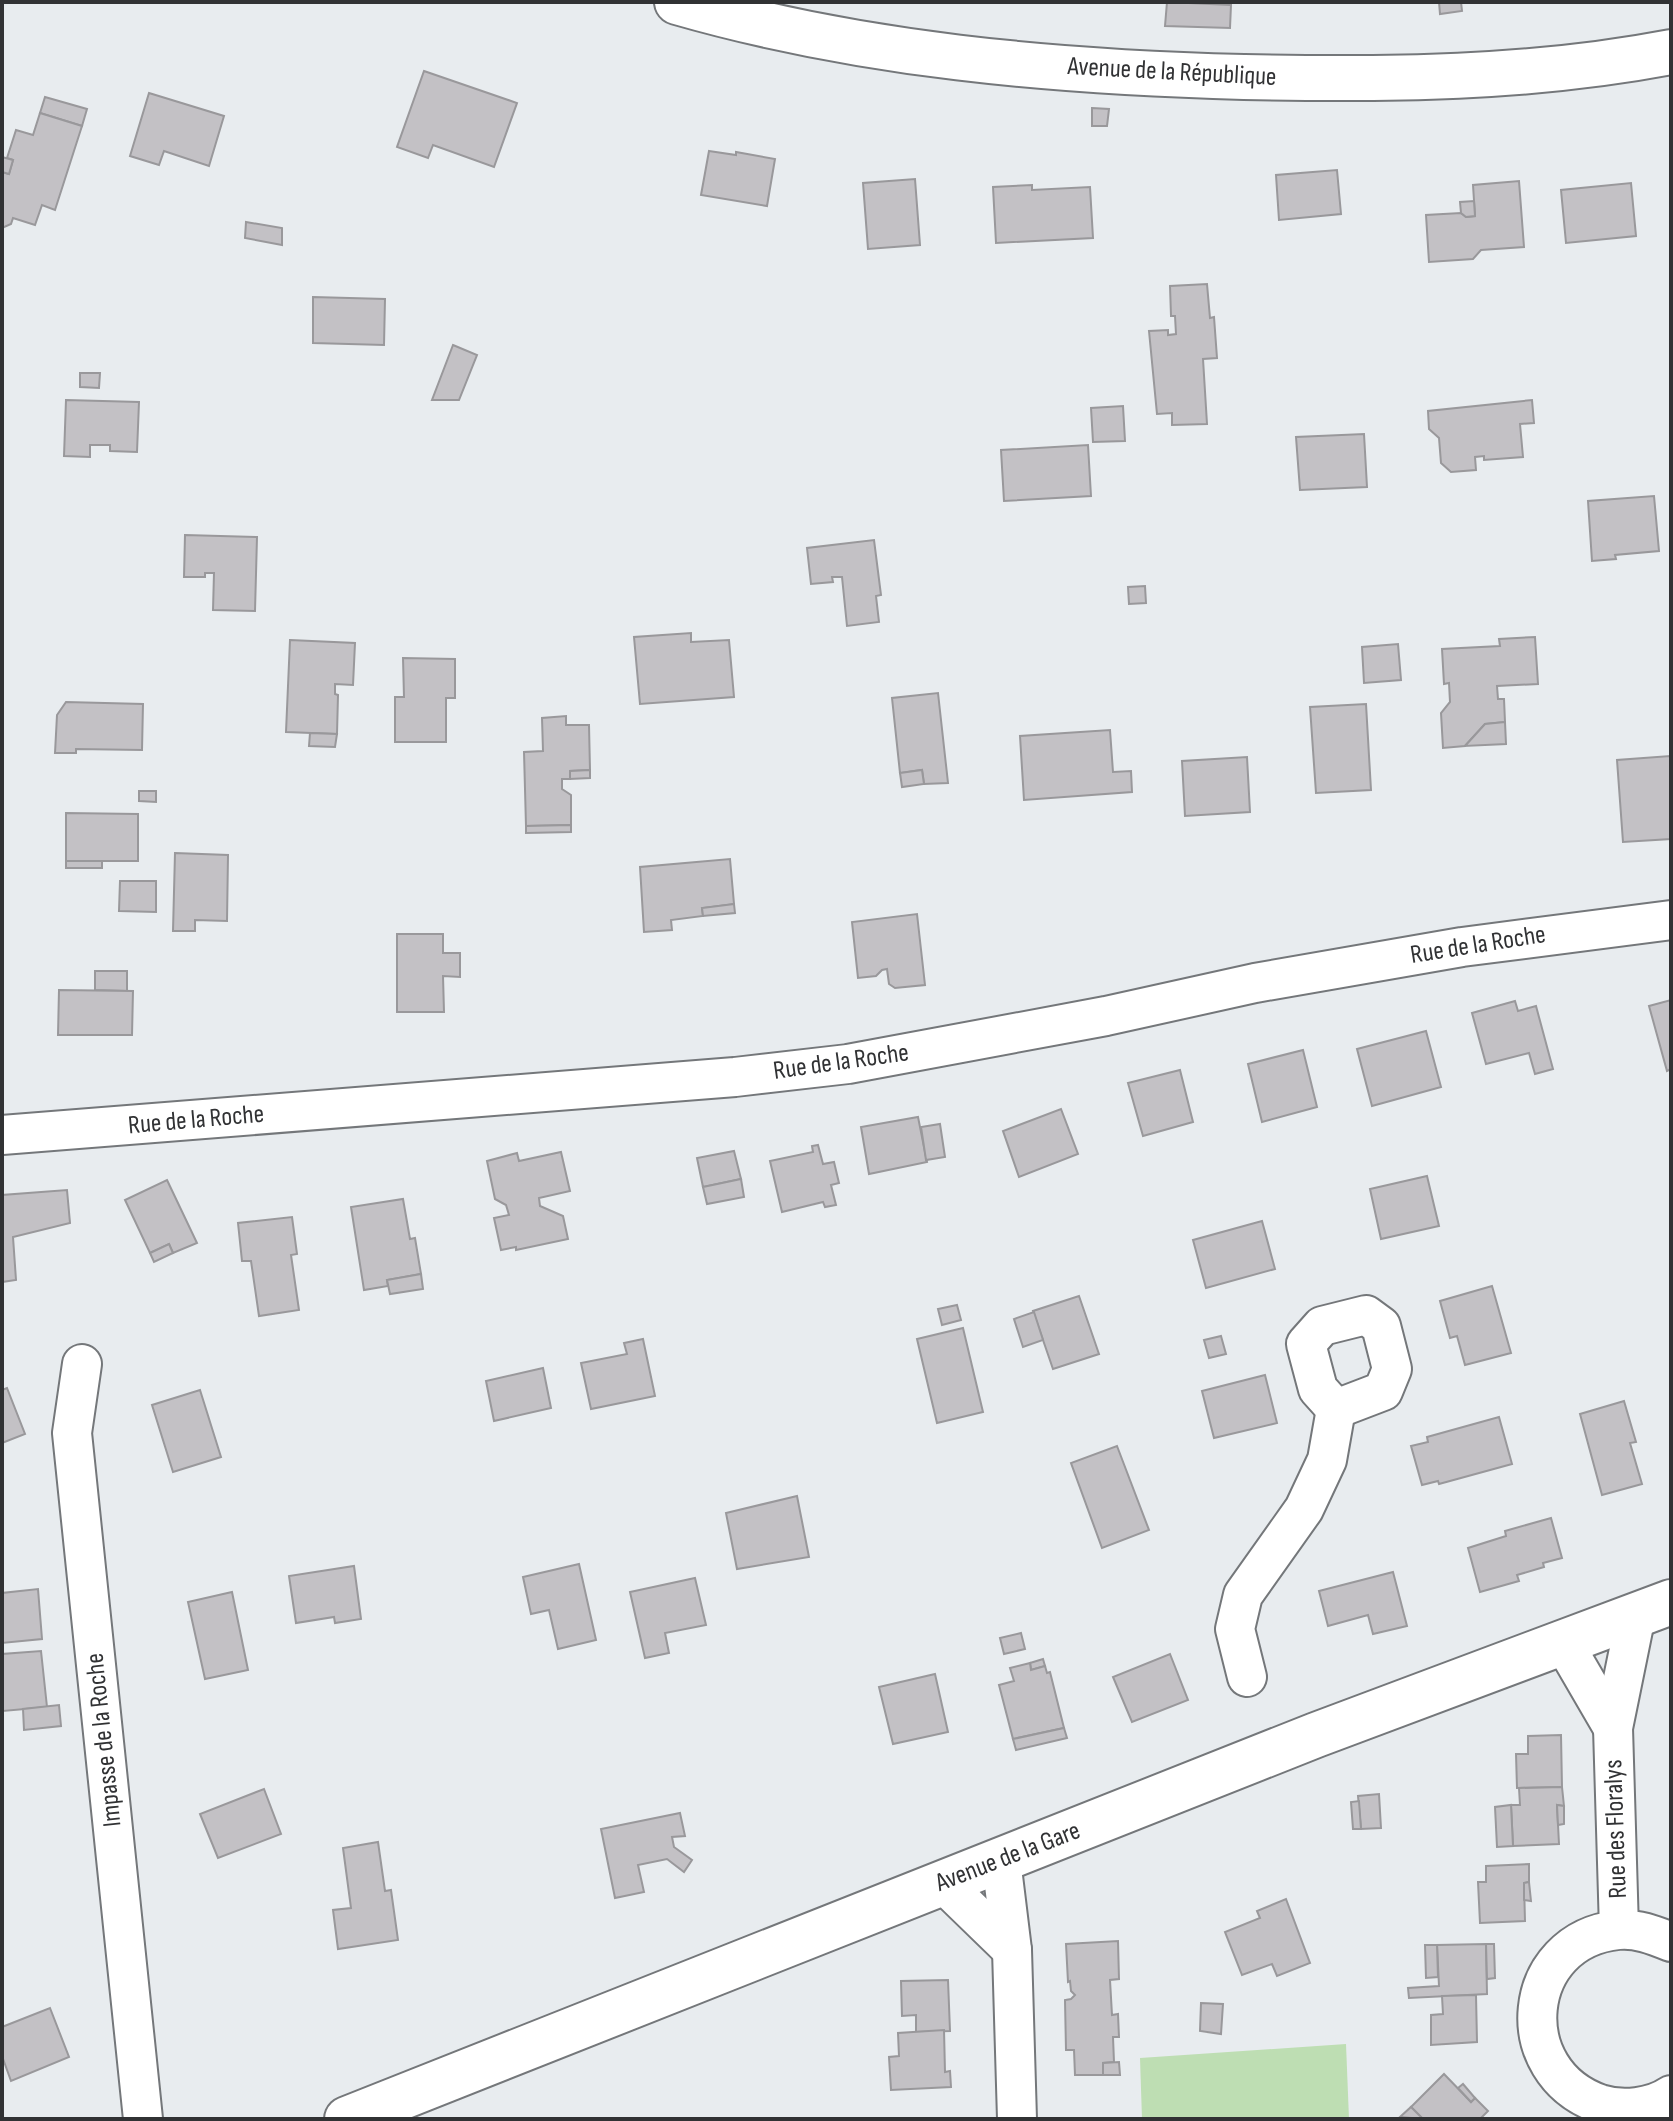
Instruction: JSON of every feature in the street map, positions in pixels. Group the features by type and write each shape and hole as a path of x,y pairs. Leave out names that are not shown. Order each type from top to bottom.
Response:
{"street":[{"name":"Avenue de la République","path":"677,2 834,39 959,58 1086,70 1413,79 1532,72 1671,52"},
{"name":"Rue de la Roche","path":"2,1135 719,1078 848,1064 1106,1016 1255,983 1403,957 1564,932 1671,920"},
{"name":"Impasse de la Roche","path":"82,1364 72,1433 145,2118"},
{"path":"1247,1677 1235,1629 1243,1595 1304,1509 1327,1460 1336,1409"},
{"name":"Avenue de la Gare","path":"347,2119 1316,1735 1653,1609"},
{"name":"Rue des Floralys","path":"1619,1929 1613,1728 1653,1609"},
{"name":"Rue des Floralys","path":"1563,1642 1613,1728"},
{"path":"1001,1860 1012,1950 1017,2119"},
{"path":"943,1883 1012,1950"},
{"name":"Rue des Floralys","path":"1649,2107 1610,2107 1583,2097 1560,2080 1544,2056 1537,2029 1538,2000 1549,1974 1567,1951 1591,1936 1619,1929 1647,1932 1671,1942"}],"green space":[{"path":"1346,2044 1349,2119 1142,2119 1140,2058"}],"building":[{"path":"1167,2 1231,5 1230,28 1165,26"},
{"path":"1439,2 1461,2 1462,11 1440,14"},
{"path":"424,71 517,103 494,167 433,145 428,158 397,147"},
{"path":"149,93 224,116 209,166 164,151 159,165 130,156"},
{"path":"45,97 87,109 82,126 40,113"},
{"path":"1092,108 1109,109 1107,126 1092,126"},
{"path":"40,113 82,126 55,210 42,205 35,225 13,218 11,224 2,228 2,172 9,174 13,160 7,158 16,130 33,135"},
{"path":"709,151 775,159 767,206 701,195"},
{"path":"2,157 13,160 9,174 2,172"},
{"path":"1337,170 1341,214 1279,220 1276,175"},
{"path":"915,179 920,245 868,249 863,183"},
{"path":"1519,181 1524,247 1481,250 1473,259 1429,262 1426,215 1461,213 1466,217 1475,216 1473,185"},
{"path":"1631,183 1636,236 1566,243 1561,190"},
{"path":"1032,185 1032,190 1090,187 1093,238 996,243 993,187"},
{"path":"1474,201 1475,216 1466,217 1461,213 1460,202"},
{"path":"246,222 282,228 282,245 245,238"},
{"path":"1207,284 1210,318 1214,317 1217,358 1203,359 1207,424 1172,425 1172,413 1157,414 1149,331 1168,330 1168,335 1176,334 1175,316 1171,316 1170,286"},
{"path":"313,297 385,299 384,345 313,343"},
{"path":"453,345 477,355 459,400 432,400"},
{"path":"80,373 100,373 99,388 80,387"},
{"path":"66,400 139,402 137,452 110,451 110,445 90,445 90,457 64,456"},
{"path":"1532,400 1534,423 1520,424 1523,457 1484,460 1484,456 1475,457 1476,470 1451,472 1441,463 1439,438 1429,429 1428,411"},
{"path":"1123,406 1125,441 1093,442 1091,408"},
{"path":"1364,434 1367,487 1300,490 1296,437"},
{"path":"1088,445 1091,496 1004,501 1001,450"},
{"path":"1654,496 1659,551 1615,555 1616,559 1592,561 1588,501"},
{"path":"185,535 257,537 255,611 213,610 214,573 205,573 205,577 184,577"},
{"path":"874,540 881,595 876,596 879,622 847,626 842,577 832,577 833,582 811,584 807,548"},
{"path":"1145,586 1146,603 1129,604 1128,587"},
{"path":"691,633 691,642 729,640 734,697 640,704 634,637"},
{"path":"1535,637 1538,684 1497,686 1498,699 1504,699 1505,722 1485,724 1465,746 1443,748 1441,713 1450,702 1449,683 1444,684 1442,649 1500,646 1499,639"},
{"path":"290,640 355,643 353,685 335,684 335,694 338,695 337,734 286,732"},
{"path":"1398,644 1401,680 1364,683 1362,647"},
{"path":"403,658 455,659 455,698 446,698 446,742 395,742 395,697 404,697"},
{"path":"938,693 948,783 924,784 922,770 900,773 892,698"},
{"path":"66,702 143,704 142,750 76,749 76,753 55,753 57,715"},
{"path":"1366,704 1371,790 1316,793 1310,707"},
{"path":"566,716 566,725 589,725 590,770 570,771 570,779 562,779 562,789 571,795 571,825 526,826 524,752 543,751 542,718"},
{"path":"1505,722 1506,744 1465,746 1485,724"},
{"path":"1110,730 1113,772 1131,771 1132,792 1024,800 1020,736"},
{"path":"310,733 337,734 335,747 309,746"},
{"path":"1670,756 1671,839 1623,842 1617,760"},
{"path":"1247,757 1250,812 1185,816 1182,761"},
{"path":"590,770 590,778 570,779 570,771"},
{"path":"922,770 924,784 902,787 900,773"},
{"path":"139,791 156,791 156,802 139,801"},
{"path":"66,813 138,814 138,861 66,861"},
{"path":"571,825 571,832 526,833 526,826"},
{"path":"175,853 228,855 227,921 195,920 195,931 173,931"},
{"path":"730,859 734,904 702,908 703,916 671,920 672,930 644,932 640,867"},
{"path":"66,861 102,861 102,868 66,868"},
{"path":"120,881 156,881 156,912 119,911"},
{"path":"734,904 735,913 703,916 702,908"},
{"path":"917,914 925,985 895,988 889,984 887,969 876,976 858,978 852,922"},
{"path":"397,934 443,934 443,953 460,953 460,977 443,976 444,1012 397,1012"},
{"path":"95,971 127,971 127,991 95,990"},
{"path":"59,990 133,991 132,1035 58,1035"},
{"path":"1671,1000 1671,1069 1667,1071 1649,1006"},
{"path":"1515,1001 1518,1011 1536,1006 1553,1069 1535,1074 1529,1053 1486,1064 1472,1013"},
{"path":"1426,1031 1441,1087 1372,1106 1357,1049"},
{"path":"1303,1050 1317,1107 1262,1122 1248,1064"},
{"path":"1180,1070 1193,1122 1143,1136 1128,1083"},
{"path":"1061,1109 1078,1154 1019,1177 1003,1131"},
{"path":"918,1117 927,1162 869,1174 861,1127"},
{"path":"940,1124 945,1157 926,1160 921,1127"},
{"path":"818,1145 823,1164 834,1162 839,1183 831,1185 836,1205 825,1207 823,1202 782,1212 770,1161 813,1152 812,1146"},
{"path":"734,1151 741,1179 703,1187 697,1158"},
{"path":"561,1152 570,1191 539,1198 540,1206 563,1216 568,1239 516,1250 516,1247 501,1250 494,1218 509,1215 506,1205 495,1199 487,1161 517,1153 519,1161"},
{"path":"1427,1176 1439,1226 1381,1239 1370,1189"},
{"path":"741,1179 744,1197 707,1204 703,1187"},
{"path":"167,1180 197,1243 173,1253 169,1244 150,1253 125,1200"},
{"path":"67,1190 70,1223 13,1237 16,1280 2,1282 2,1195"},
{"path":"403,1199 410,1239 415,1238 421,1274 387,1280 388,1286 364,1290 351,1207"},
{"path":"292,1217 297,1254 291,1255 299,1310 259,1316 251,1261 242,1261 238,1223"},
{"path":"1262,1221 1275,1269 1206,1288 1193,1240"},
{"path":"169,1244 173,1253 154,1262 150,1253"},
{"path":"421,1274 423,1289 390,1294 387,1280"},
{"path":"1492,1286 1511,1353 1465,1365 1457,1336 1450,1338 1440,1301"},
{"path":"1079,1296 1099,1354 1053,1369 1033,1311"},
{"path":"957,1305 961,1320 942,1325 938,1309"},
{"path":"1034,1312 1043,1340 1023,1347 1014,1319"},
{"path":"963,1328 983,1412 937,1423 917,1339"},
{"path":"1221,1336 1226,1354 1209,1358 1204,1340"},
{"path":"643,1339 655,1396 591,1409 581,1363 627,1354 624,1343"},
{"path":"543,1368 551,1408 494,1421 486,1381"},
{"path":"1265,1375 1277,1423 1214,1438 1202,1391"},
{"path":"7,1388 25,1434 2,1443 2,1390"},
{"path":"200,1390 221,1457 173,1472 152,1405"},
{"path":"1624,1401 1636,1442 1630,1443 1642,1484 1602,1495 1580,1414"},
{"path":"1499,1417 1512,1464 1439,1484 1438,1481 1422,1485 1411,1446 1428,1442 1427,1437"},
{"path":"1117,1446 1149,1530 1102,1548 1071,1463"},
{"path":"797,1496 809,1557 737,1569 726,1513"},
{"path":"1551,1518 1562,1558 1517,1575 1519,1581 1480,1592 1468,1548 1506,1536 1505,1531"},
{"path":"579,1564 596,1640 558,1649 549,1610 531,1614 523,1577"},
{"path":"354,1566 361,1619 335,1623 334,1617 296,1623 289,1576"},
{"path":"1393,1572 1407,1626 1373,1634 1368,1615 1328,1626 1319,1591"},
{"path":"695,1578 706,1625 665,1633 669,1653 645,1658 630,1592"},
{"path":"38,1589 42,1639 2,1643 2,1593"},
{"path":"232,1592 248,1670 205,1679 188,1602"},
{"path":"1021,1633 1025,1649 1004,1654 1000,1638"},
{"path":"41,1651 47,1707 3,1711 2,1654"},
{"path":"1170,1654 1188,1700 1132,1722 1113,1677"},
{"path":"1043,1659 1045,1666 1031,1670 1030,1663"},
{"path":"1030,1663 1031,1670 1045,1666 1047,1673 1050,1672 1064,1728 1013,1739 999,1685 1014,1681 1010,1668"},
{"path":"935,1674 948,1732 893,1744 879,1687"},
{"path":"59,1705 61,1726 24,1730 23,1709"},
{"path":"1064,1728 1067,1738 1016,1750 1013,1739"},
{"path":"1561,1735 1562,1787 1517,1788 1516,1754 1528,1754 1528,1736"},
{"path":"1562,1787 1564,1806 1557,1805 1559,1844 1513,1846 1511,1805 1520,1805 1519,1788"},
{"path":"264,1789 281,1834 218,1858 200,1814"},
{"path":"1379,1794 1381,1828 1361,1829 1358,1796"},
{"path":"1359,1801 1361,1829 1353,1829 1351,1802"},
{"path":"1511,1805 1513,1846 1497,1847 1495,1807"},
{"path":"1557,1805 1564,1806 1564,1824 1558,1825"},
{"path":"680,1813 685,1836 672,1837 674,1847 692,1860 684,1872 667,1859 638,1865 644,1892 615,1898 601,1829"},
{"path":"378,1842 385,1891 391,1890 398,1940 338,1949 333,1910 351,1908 343,1848"},
{"path":"1529,1864 1529,1882 1524,1883 1525,1921 1480,1923 1478,1882 1486,1882 1486,1866"},
{"path":"1529,1882 1531,1901 1524,1900 1524,1883"},
{"path":"1286,1899 1310,1963 1277,1976 1272,1964 1242,1975 1225,1932 1260,1918 1257,1911"},
{"path":"1118,1941 1119,1979 1110,1980 1112,2015 1118,2014 1119,2037 1113,2037 1114,2062 1103,2063 1103,2075 1075,2075 1074,2050 1066,2050 1065,2000 1075,1995 1068,1982 1066,1944"},
{"path":"1486,1944 1487,1994 1409,1998 1408,1988 1439,1986 1437,1945"},
{"path":"1486,1944 1494,1944 1495,1978 1487,1979"},
{"path":"1425,1945 1437,1945 1438,1977 1426,1978"},
{"path":"948,1980 950,2031 916,2032 916,2015 902,2016 901,1981"},
{"path":"1476,1995 1477,2042 1431,2045 1431,2015 1443,2014 1442,1996"},
{"path":"1201,2003 1223,2004 1221,2034 1200,2031"},
{"path":"50,2008 69,2057 11,2081 2,2056 2,2027"},
{"path":"944,2030 945,2072 950,2071 951,2087 891,2090 889,2057 899,2056 898,2033"},
{"path":"1119,2062 1120,2075 1103,2075 1103,2063"},
{"path":"1444,2074 1471,2102 1475,2098 1488,2111 1480,2119 1423,2119 1411,2107"},
{"path":"1463,2084 1475,2098 1471,2102 1458,2088"},
{"path":"1411,2107 1423,2119 1400,2117"}]}
